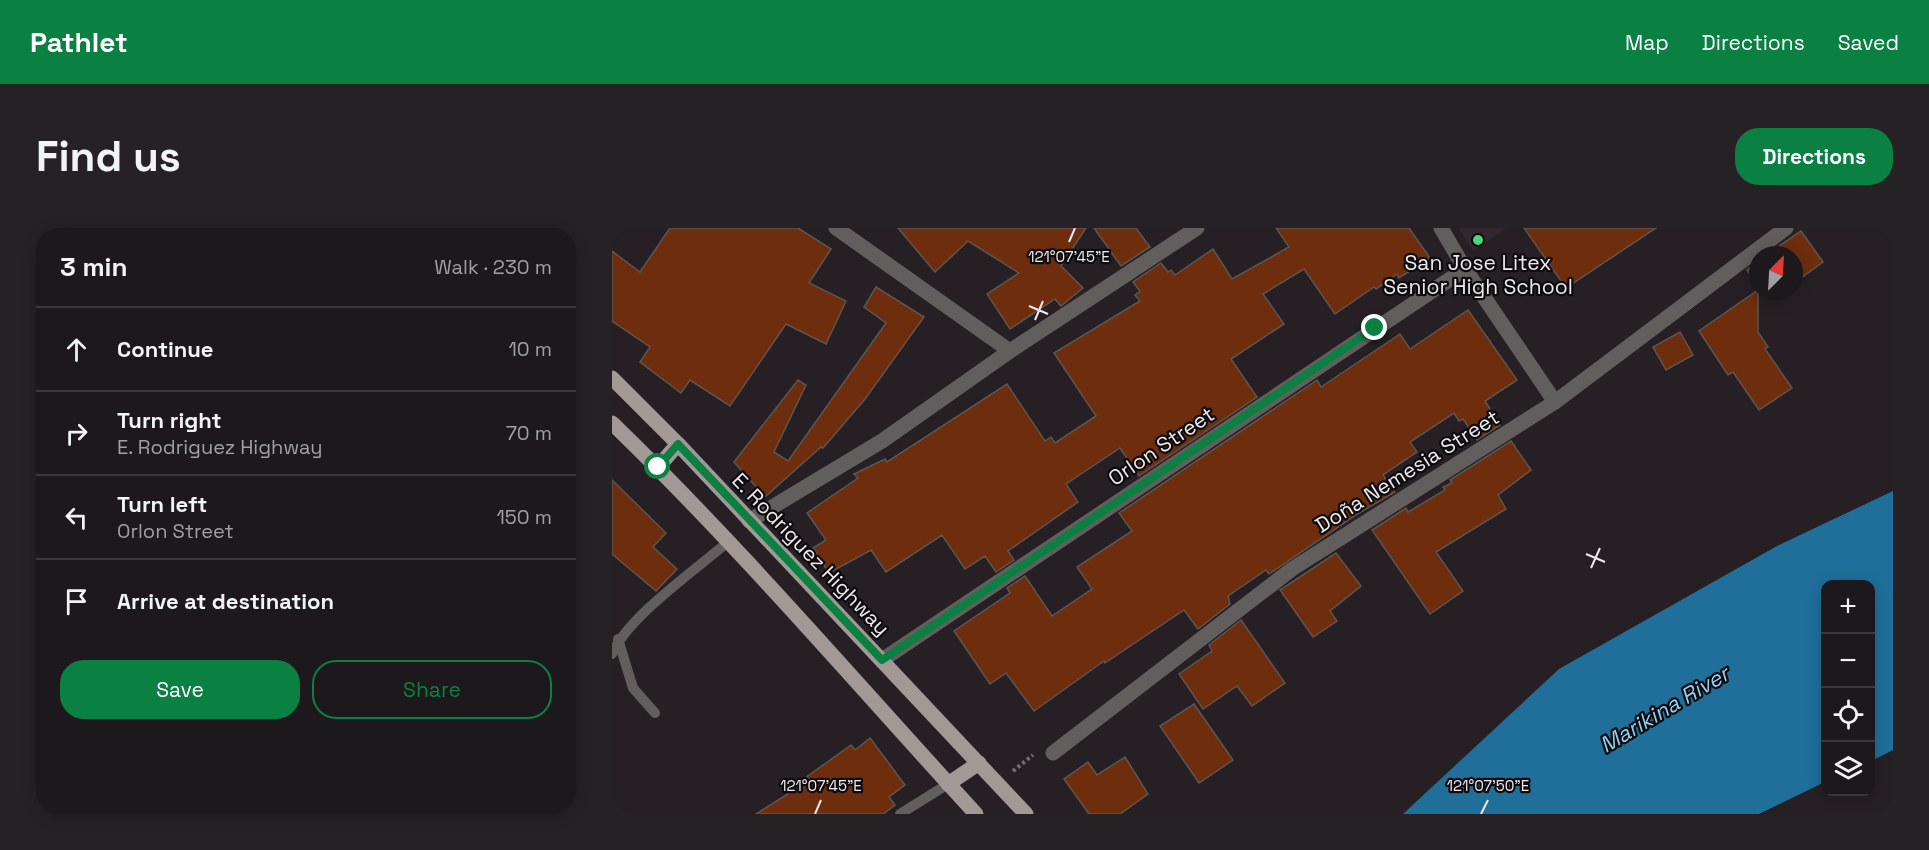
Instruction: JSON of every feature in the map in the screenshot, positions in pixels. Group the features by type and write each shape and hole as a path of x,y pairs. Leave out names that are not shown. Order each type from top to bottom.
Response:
{"main road":[{"name":"E. Rodriguez Highway","path":"612,378 678,444 1026,814"},
{"path":"612,423 658,467 728,542 975,813"},
{"path":"658,467 678,444"},
{"path":"948,784 979,763"}],"street":[{"path":"836,228 1010,351"},
{"path":"749,521 882,441 1010,351 1197,228"},
{"path":"1441,228 1465,269 1555,402"},
{"name":"Doña Nemesia Street","path":"1053,753 1292,569 1555,402 1786,228"},
{"name":"Orlon Street","path":"882,660 1465,269"}],"lane":[{"path":"612,654 618,639 728,542"},
{"path":"618,639 633,688 655,713"},
{"path":"900,814 948,784"}],"path":[{"path":"1017,768 1029,759"}],"shaded area":[{"name":"San Jose Litex Senior High School","path":"1459,228 1507,228 1473,251"}],"water":[{"name":"Marikina River","path":"1893,491 1893,750 1875,759 1875,580 1821,580 1821,784 1759,814 1403,814 1559,669 1777,546"}],"building":[{"path":"670,228 798,228 831,249 809,283 846,301 826,344 786,324 730,406 690,380 681,393 640,362 650,347 612,321 612,251 640,272"},
{"path":"898,228 1086,228 1061,266 1083,288 1061,306 1055,299 1010,329 987,294 1019,273 968,241 935,272"},
{"path":"1094,228 1136,228 1150,247 1121,266"},
{"path":"1276,228 1409,228 1430,258 1399,278 1397,274 1376,289 1374,287 1335,314 1304,269 1263,294 1284,324 1231,359 1257,397 1139,476 1120,448 1066,484 1078,502 1008,551 1014,560 996,572 985,556 965,569 942,535 886,572 871,550 829,573 813,548 826,540 807,513 858,478 854,474 885,459 887,462 1007,384 1045,441 1051,437 1055,443 1096,416 1054,353 1140,301 1135,295 1140,291 1133,282 1161,263 1168,272 1171,270 1175,275 1213,249 1232,279 1289,247"},
{"path":"1524,228 1656,228 1566,288"},
{"path":"1801,231 1823,262 1803,276 1803,246 1779,246"},
{"path":"876,287 924,317 865,399 823,448 821,447 765,497 734,462 798,380 806,385 774,452 788,461 886,323 864,307"},
{"path":"1749,296 1749,300 1758,300 1758,332 1768,347 1765,349 1792,388 1759,410 1733,372 1728,375 1699,331"},
{"path":"1468,310 1517,380 1485,401 1500,425 1477,440 1463,419 1459,421 1454,413 1410,442 1417,452 1383,475 1395,492 1359,513 1269,574 1266,570 1228,596 1230,604 1198,629 1184,610 1105,663 1104,661 1034,711 1006,673 990,684 954,631 1010,593 1007,588 1025,576 1052,616 1092,589 1077,567 1132,531 1119,513 1317,380 1321,387 1400,334 1410,349"},
{"path":"1680,332 1693,355 1666,370 1653,347"},
{"path":"1511,441 1531,470 1498,495 1506,509 1436,552 1463,591 1430,614 1372,530 1406,508 1408,512 1445,490 1443,487 1452,483 1450,480"},
{"path":"612,480 666,533 653,547 677,569 656,591 612,554"},
{"path":"1336,553 1361,586 1330,611 1337,621 1313,637 1280,590"},
{"path":"1241,620 1285,683 1252,706 1237,686 1203,709 1179,674 1212,651 1209,645"},
{"path":"1194,704 1233,760 1199,783 1160,726"},
{"path":"870,738 905,785 889,797 895,805 883,814 756,814 807,782 805,778 851,745 855,750"},
{"path":"1125,757 1148,794 1120,814 1089,814 1064,779 1088,762 1097,775"}],"place":[{"name":"San Jose Litex Senior High School","path":"1478,240"}],"route":[{"path":"658,467 678,444 882,660 1375,328"}]}
